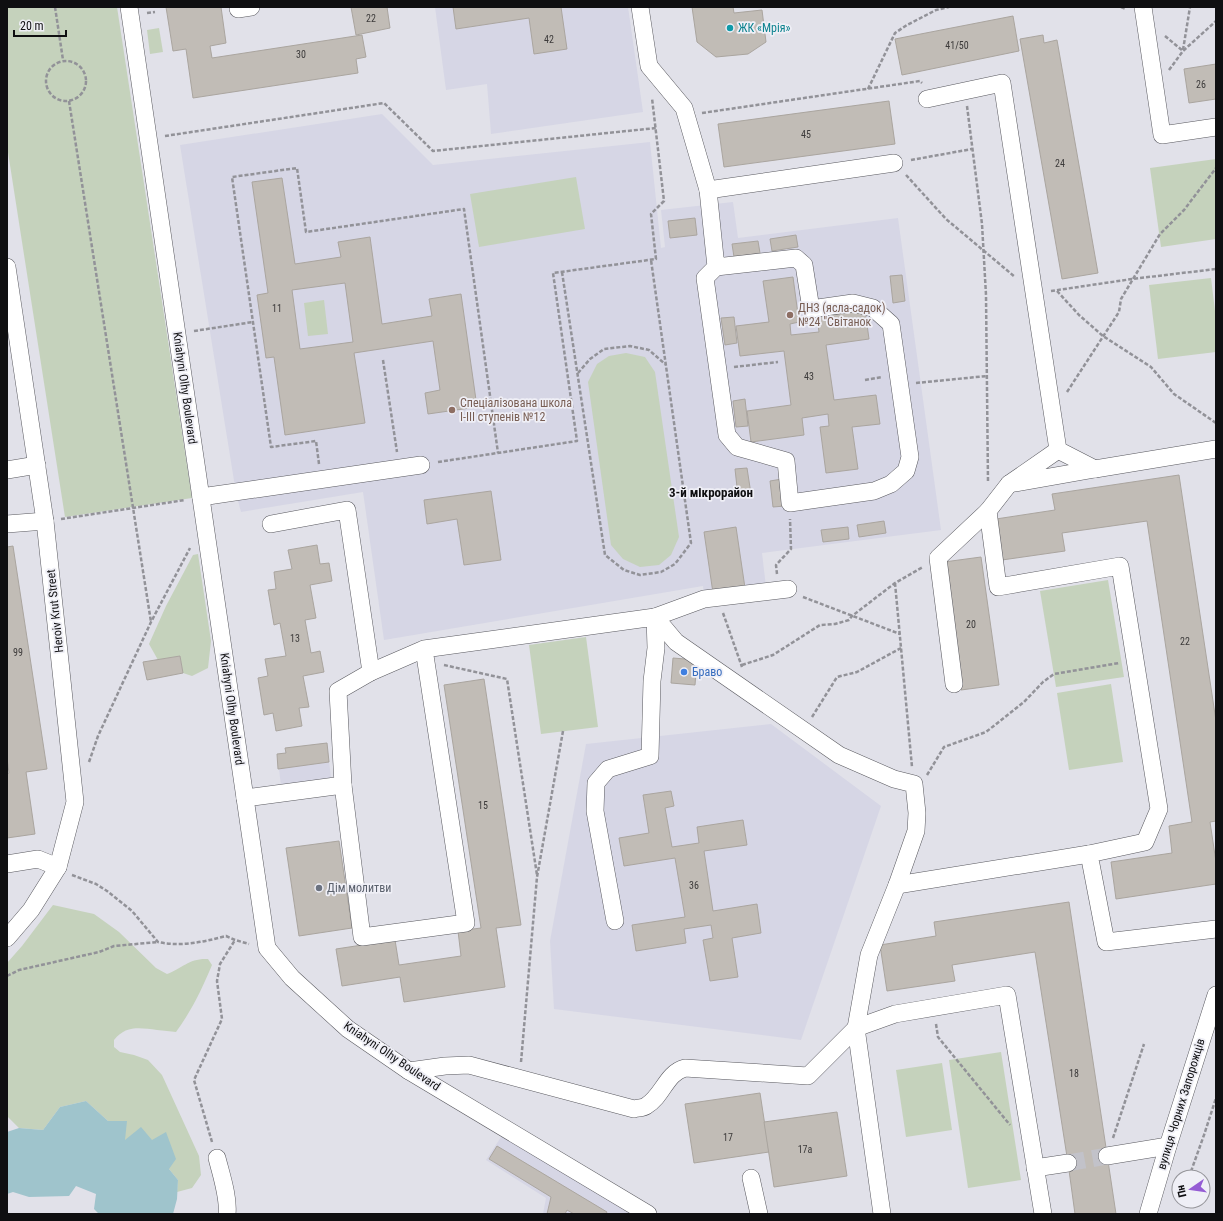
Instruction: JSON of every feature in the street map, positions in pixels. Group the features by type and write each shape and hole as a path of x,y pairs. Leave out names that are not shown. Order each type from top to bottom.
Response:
{"street":[{"name":"Kniahyni Olhy Boulevard","path":"130,7 267,948 292,978 348,1029 409,1071 648,1214"},
{"path":"640,7 649,66 684,108 708,190 716,267"},
{"path":"1143,7 1162,135 1216,127"},
{"path":"927,99 1002,83 1058,450"},
{"path":"708,190 894,163"},
{"path":"796,258 804,265 811,309 854,303 873,308 891,324 910,457 906,471 891,484 874,491 790,502 786,461 737,447 727,435 718,369 705,278 716,267 796,258"},
{"name":"Heroiv Krut Street","path":"7,267 45,521 75,802 58,867 31,910 7,938"},
{"path":"1009,484 1216,449"},
{"path":"1058,450 1095,469"},
{"path":"954,684 938,558 988,511 1009,484 1058,450"},
{"path":"7,470 37,465"},
{"path":"201,497 421,465"},
{"path":"271,524 347,510 371,672"},
{"path":"897,885 1089,854 1145,842 1159,810 1120,566 998,587 988,511"},
{"path":"7,524 45,521"},
{"path":"425,655 466,923 362,937 344,785 338,691 371,672 425,655 654,617 704,599 784,590"},
{"path":"654,617 676,642 839,755 894,779 914,784 917,813 916,831 897,885 869,955 856,1028 882,1214"},
{"path":"615,922 595,810 596,783 608,769 650,756 652,681 656,648 654,617"},
{"path":"245,798 344,785"},
{"path":"1089,854 1106,942 1216,929"},
{"path":"7,864 38,859 58,867"},
{"path":"409,1071 445,1066 469,1065 634,1109 645,1107 655,1099 673,1074 678,1070 685,1068 808,1076 856,1028 895,1014 1007,995 1043,1214"},
{"name":"вулиця Чорних Запорожців","path":"1148,1214 1216,995"},
{"path":"1107,1156 1168,1146"},
{"path":"216,1158 223,1184 227,1214"},
{"path":"1035,1168 1068,1163"},
{"path":"751,1178 759,1214"}],"path":[{"path":"55,7 63,60"},
{"path":"868,89 894,34 907,25 936,10 949,7"},
{"path":"1183,51 1190,7"},
{"path":"1155,90 1183,51 1216,21"},
{"path":"63,60 75,62 81,66 85,72 86,86 83,92 79,97 70,101 60,100 54,97 46,86 47,73 50,67 63,60"},
{"path":"686,115 920,82"},
{"path":"965,91 982,224 986,295 988,511"},
{"path":"421,465 577,441 553,273 656,259 651,214 664,202 652,97"},
{"path":"70,101 150,622"},
{"path":"149,138 384,103 433,151 656,128"},
{"path":"894,163 972,149"},
{"path":"321,480 316,441 271,447 232,177 297,168 306,232 464,210 498,453"},
{"path":"1052,414 1119,312 1121,299 1160,234 1184,210 1216,168"},
{"path":"562,272 606,555 624,570 640,575 661,572 675,564 691,543 651,260"},
{"path":"1056,290 1079,315 1103,336 1151,367 1174,394 1216,423"},
{"path":"177,334 253,322"},
{"path":"578,373 590,359 604,349 630,346 649,350 666,365"},
{"path":"383,360 399,468"},
{"path":"718,369 778,362"},
{"path":"900,385 987,376"},
{"path":"45,521 201,497"},
{"path":"790,502 791,549 776,564 784,590 900,634"},
{"path":"88,765 98,736 150,622 204,522"},
{"path":"742,665 773,655 820,625 835,624 849,620 852,616 895,583 938,558"},
{"path":"895,583 914,784 922,783 944,747 986,732 1024,702 1043,682 1054,674 1135,660"},
{"path":"718,597 753,695"},
{"path":"804,731 837,677 858,672 901,648"},
{"path":"425,655 507,679 537,878"},
{"path":"519,1079 537,878 563,731"},
{"path":"58,867 72,876 96,884 107,891 132,911 158,942"},
{"path":"7,976 19,970 99,952 114,946 158,942 170,945 204,942 226,936 235,940 267,948"},
{"path":"216,1158 194,1080 222,1019 217,980 220,964 235,940"},
{"path":"933,1007 938,1037 1013,1128"},
{"path":"1107,1156 1144,1044"},
{"path":"1192,1169 1216,1098"}],"shaded area":[{"path":"435,7 628,7 643,112 491,134 487,84 446,90"},
{"name":"Спеціалізована школа І-ІІІ ступенів №12","path":"382,114 433,165 650,142 661,248 665,247 661,210 733,202 738,238 898,218 941,530 762,553 766,587 704,595 703,586 384,640 363,492 241,512 236,493 180,145"},
{"path":"771,724 881,806 801,1040 554,1009 550,941 586,744"},
{"path":"327,743 331,778 281,785 277,754 285,753 285,748"},
{"path":"503,1134 635,1214 543,1214 546,1198 486,1160"}],"green space":[{"path":"7,7 117,7 192,498 65,517 7,146"},
{"path":"159,28 163,52 150,54 147,30"},
{"path":"1216,159 1216,239 1161,247 1150,168"},
{"path":"576,177 585,229 479,247 470,194"},
{"path":"1211,278 1216,319 1216,352 1158,359 1149,285"},
{"path":"324,300 328,334 308,336 304,303"},
{"path":"626,353 645,357 655,372 679,537 671,555 659,565 640,567 623,559 611,545 588,382 597,364 609,356"},
{"path":"198,554 211,641 208,668 192,676 183,673 180,656 158,660 149,644 166,606 193,555"},
{"path":"1108,580 1124,677 1056,687 1040,591"},
{"path":"586,637 598,727 541,734 529,645"},
{"path":"1111,684 1123,762 1069,770 1057,693"},
{"path":"53,905 94,914 119,932 156,968 167,974 186,964 201,959 208,959 212,965 187,1016 176,1032 134,1029 123,1032 114,1040 114,1047 120,1052 148,1060 162,1075 199,1156 201,1175 192,1188 177,1192 178,1180 169,1169 152,1140 125,1140 108,1121 86,1101 60,1107 43,1130 19,1128 7,1116 7,963"},
{"path":"1001,1052 1021,1180 968,1188 949,1060"},
{"path":"942,1063 952,1130 906,1137 896,1070"}],"water":[{"path":"86,1101 108,1121 127,1121 125,1140 141,1127 152,1140 166,1132 176,1159 169,1169 178,1180 177,1199 173,1214 99,1214 94,1209 96,1194 76,1186 69,1196 29,1197 13,1192 7,1194 7,1132 19,1128 43,1130 60,1107"}],"building":[{"path":"166,7 221,7 226,43 210,46 212,58 362,35 366,57 356,59 358,73 193,98 186,49 173,51"},
{"path":"351,7 387,7 390,28 356,35"},
{"path":"453,7 561,7 567,49 534,54 529,18 456,29"},
{"name":"ЖК «Мрія»","path":"692,7 733,7 734,13 762,10 766,42 748,54 716,57 697,42"},
{"path":"1013,16 1019,51 902,75 895,39"},
{"path":"1043,35 1044,43 1057,40 1098,273 1062,279 1020,39"},
{"path":"1216,64 1216,99 1189,103 1184,69"},
{"path":"889,101 895,144 724,167 718,124"},
{"path":"282,178 295,264 341,257 338,242 370,237 382,324 432,316 429,299 461,294 477,407 428,414 425,393 440,390 433,341 354,353 365,423 285,435 274,357 266,358 257,295 268,293 252,182","holes":["345,283 353,342 300,349 292,290"]},
{"path":"695,218 697,235 670,238 668,221"},
{"path":"796,235 798,247 772,251 770,239"},
{"path":"758,241 760,253 734,257 732,244"},
{"path":"902,275 905,301 893,303 890,276"},
{"path":"793,277 799,322 790,324 791,335 819,332 817,317 865,310 869,339 826,345 834,400 876,395 880,424 852,427 858,469 826,473 820,427 829,426 828,414 802,418 804,435 751,442 747,411 791,405 784,351 740,356 736,326 769,322 763,281"},
{"path":"734,317 737,343 725,345 721,318"},
{"path":"745,399 748,426 736,427 733,401"},
{"path":"747,468 751,494 738,496 735,469"},
{"path":"1179,475 1216,721 1216,821 1210,822 1216,862 1216,884 1116,899 1111,862 1172,853 1169,826 1192,822 1147,521 1062,533 1065,551 1002,560 996,519 1055,510 1052,494"},
{"path":"782,479 785,506 773,507 770,481"},
{"path":"491,491 501,560 464,565 457,519 427,524 424,500"},
{"path":"884,521 886,533 859,537 857,525"},
{"path":"736,527 745,588 713,593 704,532"},
{"path":"848,527 849,539 823,542 821,530"},
{"path":"317,545 320,564 329,563 332,581 310,585 316,618 305,620 311,653 320,651 324,672 303,676 309,707 299,708 302,726 276,731 273,713 264,715 258,678 268,676 265,659 286,656 280,623 274,625 268,590 276,589 274,572 292,569 288,550"},
{"path":"13,546 47,769 26,772 35,834 7,838 7,774 9,773 7,758 7,547"},
{"path":"981,557 999,685 961,690 944,562"},
{"path":"180,656 183,673 147,680 143,662"},
{"name":"Браво","path":"673,658 697,660 695,685 671,683"},
{"path":"484,679 521,925 496,928 505,987 404,1002 400,977 342,986 336,949 395,940 399,965 461,956 458,931 481,928 444,685"},
{"path":"327,743 329,762 278,769 277,754 286,753 285,748"},
{"path":"671,791 674,806 665,808 672,847 699,843 697,827 743,820 747,845 704,851 713,911 757,904 761,933 732,938 738,977 710,981 703,940 713,938 711,925 684,929 686,943 636,951 632,925 685,917 675,858 624,866 619,838 649,833 643,795"},
{"name":"Дім молитви","path":"339,841 352,928 299,936 286,848"},
{"path":"1069,902 1116,1214 1075,1214 1035,952 952,965 955,981 887,991 880,945 936,936 934,922"},
{"path":"760,1093 769,1152 694,1163 685,1104"},
{"path":"837,1112 847,1176 774,1187 764,1122"},
{"path":"497,1146 607,1212 606,1214 574,1214 567,1210 565,1214 547,1214 551,1197 489,1159"}],"tunnel":[{"path":"1068,1163 1107,1156"}],"place":[{"name":"ЖК «Мрія»","path":"730,28"},
{"name":"ДНЗ (ясла-садок) №24 \"Світанок","path":"790,315"},
{"name":"Спеціалізована школа І-ІІІ ступенів №12","path":"452,410"},
{"name":"Браво","path":"684,672"},
{"name":"Дім молитви","path":"319,888"}],"district":[{"name":"3-й мікрорайон","path":"711,492"}]}
